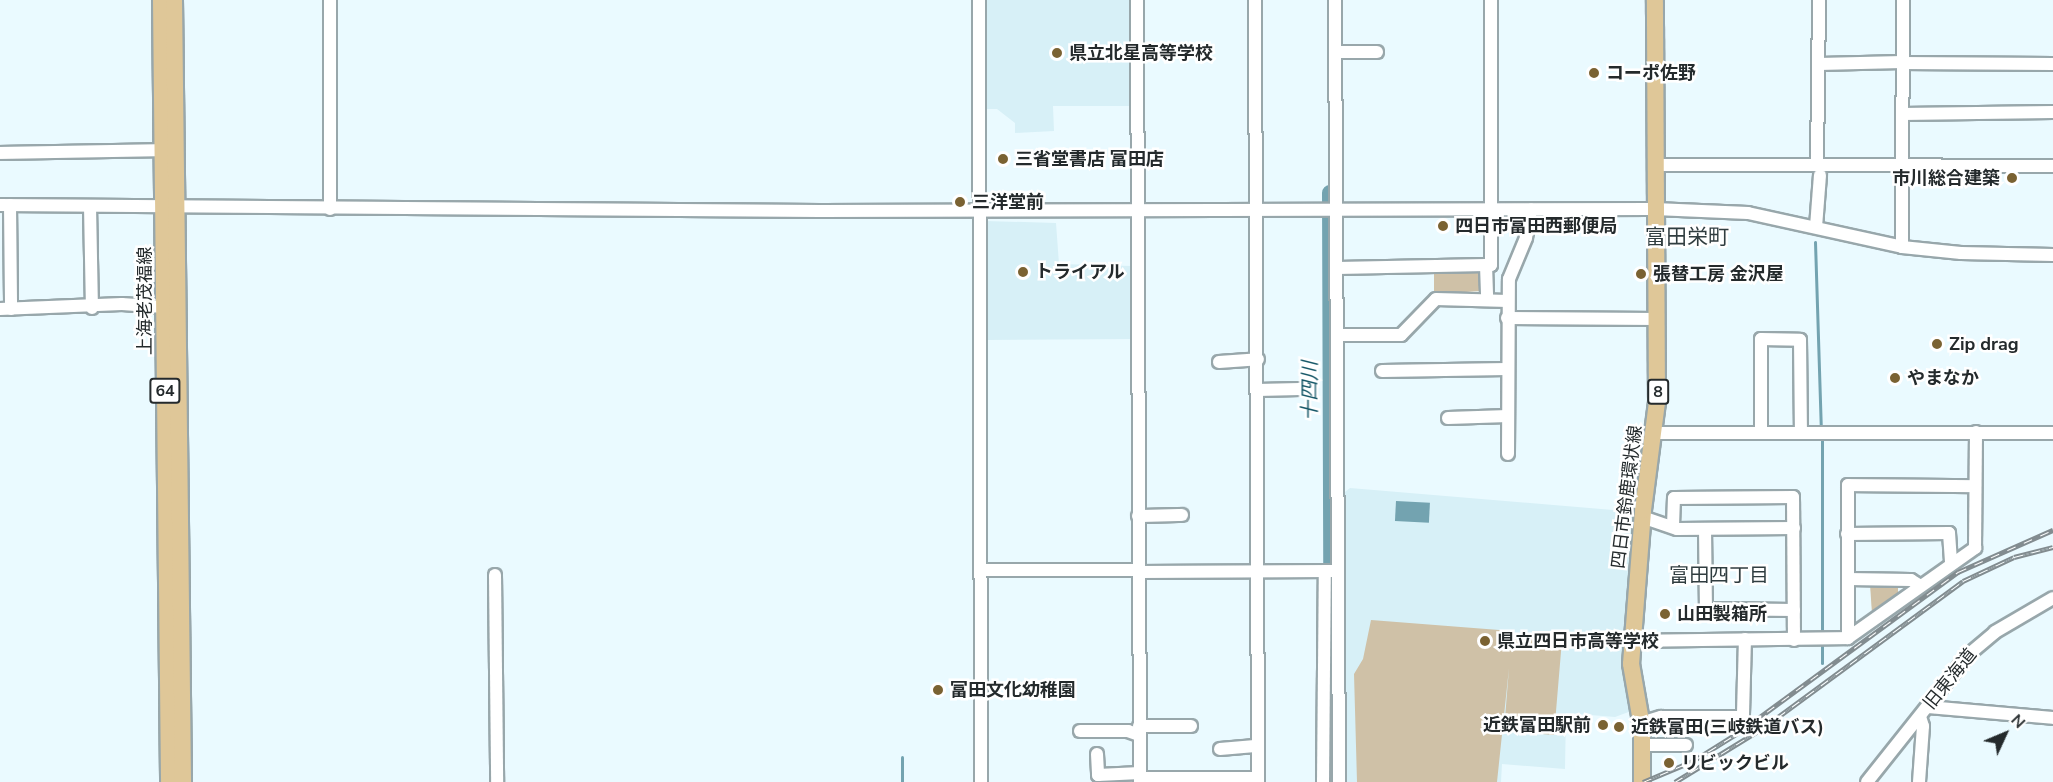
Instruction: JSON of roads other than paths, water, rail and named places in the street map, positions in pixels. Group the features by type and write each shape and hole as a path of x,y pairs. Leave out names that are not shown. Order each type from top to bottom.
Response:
{"main road":[{"name":"上海老茂福線","path":"161,0 164,150 172,207 164,307 169,782"},
{"name":"上海老茂福線","path":"174,0 172,207 183,782"},
{"name":"四日市鈴鹿環状線","path":"1642,782 1641,723 1631,664 1642,517 1654,433 1658,319 1654,165 1655,0"}],"street":[{"path":"330,0 330,209"},
{"path":"979,0 981,782"},
{"path":"1137,0 1140,778"},
{"path":"1097,754 1098,775 1258,780 1255,0"},
{"path":"1323,782 1332,571 1338,335 1335,0"},
{"path":"1337,268 1491,265 1491,0"},
{"path":"1816,227 1819,0"},
{"path":"1902,247 1903,0"},
{"path":"1335,52 1377,52"},
{"path":"1819,64 2053,64"},
{"path":"1902,114 2053,112"},
{"path":"0,153 164,150"},
{"path":"1654,165 1818,170 1902,165 2053,166"},
{"path":"164,307 122,304 92,308 6,309 5,205 330,209 979,211 1655,209 1731,211 1816,227 1902,247 1961,253 2053,255"},
{"path":"90,206 92,308"},
{"path":"1508,454 1509,279 1526,238 1531,209"},
{"path":"1486,265 1486,299"},
{"path":"1338,335 1401,335 1436,299 1508,301"},
{"path":"1507,318 1658,319"},
{"path":"1761,433 1761,339 1800,340 1801,432"},
{"path":"1219,362 1257,360"},
{"path":"1382,371 1508,369"},
{"path":"1257,390 1299,389"},
{"path":"1448,418 1508,416"},
{"path":"1632,641 1848,638 1951,562 1975,548 1976,432"},
{"path":"1654,433 2053,433"},
{"path":"1848,638 1848,485 1975,486"},
{"path":"1673,526 1674,498 1793,497 1794,640"},
{"path":"1138,516 1182,515"},
{"path":"1642,517 1673,526 1705,529 1794,528"},
{"path":"1705,529 1706,609 1794,610"},
{"path":"1847,534 1948,533 1951,562"},
{"path":"982,570 1332,571"},
{"path":"1332,571 1339,782"},
{"path":"495,575 496,782"},
{"path":"1848,579 1911,580 1919,585"},
{"name":"旧東海道","path":"1867,782 1980,643 2053,598"},
{"path":"1641,723 1660,717 1739,717 1743,714 1745,639"},
{"path":"1918,782 1924,712 2053,718"},
{"path":"1080,731 1128,731 1191,726"},
{"path":"1643,745 1686,745"},
{"path":"1220,748 1258,746"}],"water":[{"path":"1396,501 1430,503 1429,523 1395,521"}],"waterway":[{"name":"十四川","path":"1330,193 1332,782"},
{"path":"1815,242 1821,429"},
{"path":"1822,435 1822,636"},
{"path":"1822,642 1822,663"},
{"path":"902,757 902,782"}],"railway":[{"path":"1643,782 1693,761 1738,733 1958,572 2053,530"},
{"path":"1675,782 1763,728 1963,581 2014,557 2053,547"}],"place":[{"name":"県立北星高等学校","path":"1057,53"},
{"name":"コーポ佐野","path":"1594,73"},
{"name":"三省堂書店 富田店","path":"1003,159"},
{"name":"市川総合建築","path":"2012,178"},
{"name":"三洋堂前","path":"960,202"},
{"name":"四日市富田西郵便局","path":"1443,226"},
{"name":"トライアル","path":"1023,272"},
{"name":"張替工房 金沢屋","path":"1641,274"},
{"name":"Zip drag","path":"1937,344"},
{"name":"やまなか","path":"1895,378"},
{"name":"山田製箱所","path":"1665,614"},
{"name":"県立四日市高等学校","path":"1485,641"},
{"name":"富田文化幼稚園","path":"938,690"},
{"name":"近鉄富田駅前","path":"1603,725"},
{"name":"近鉄富田(三岐鉄道バス)","path":"1619,727"},
{"name":"リビックビル","path":"1669,763"}],"district":[{"name":"富田栄町","path":"1687,237"},
{"name":"富田四丁目","path":"1719,575"}]}
